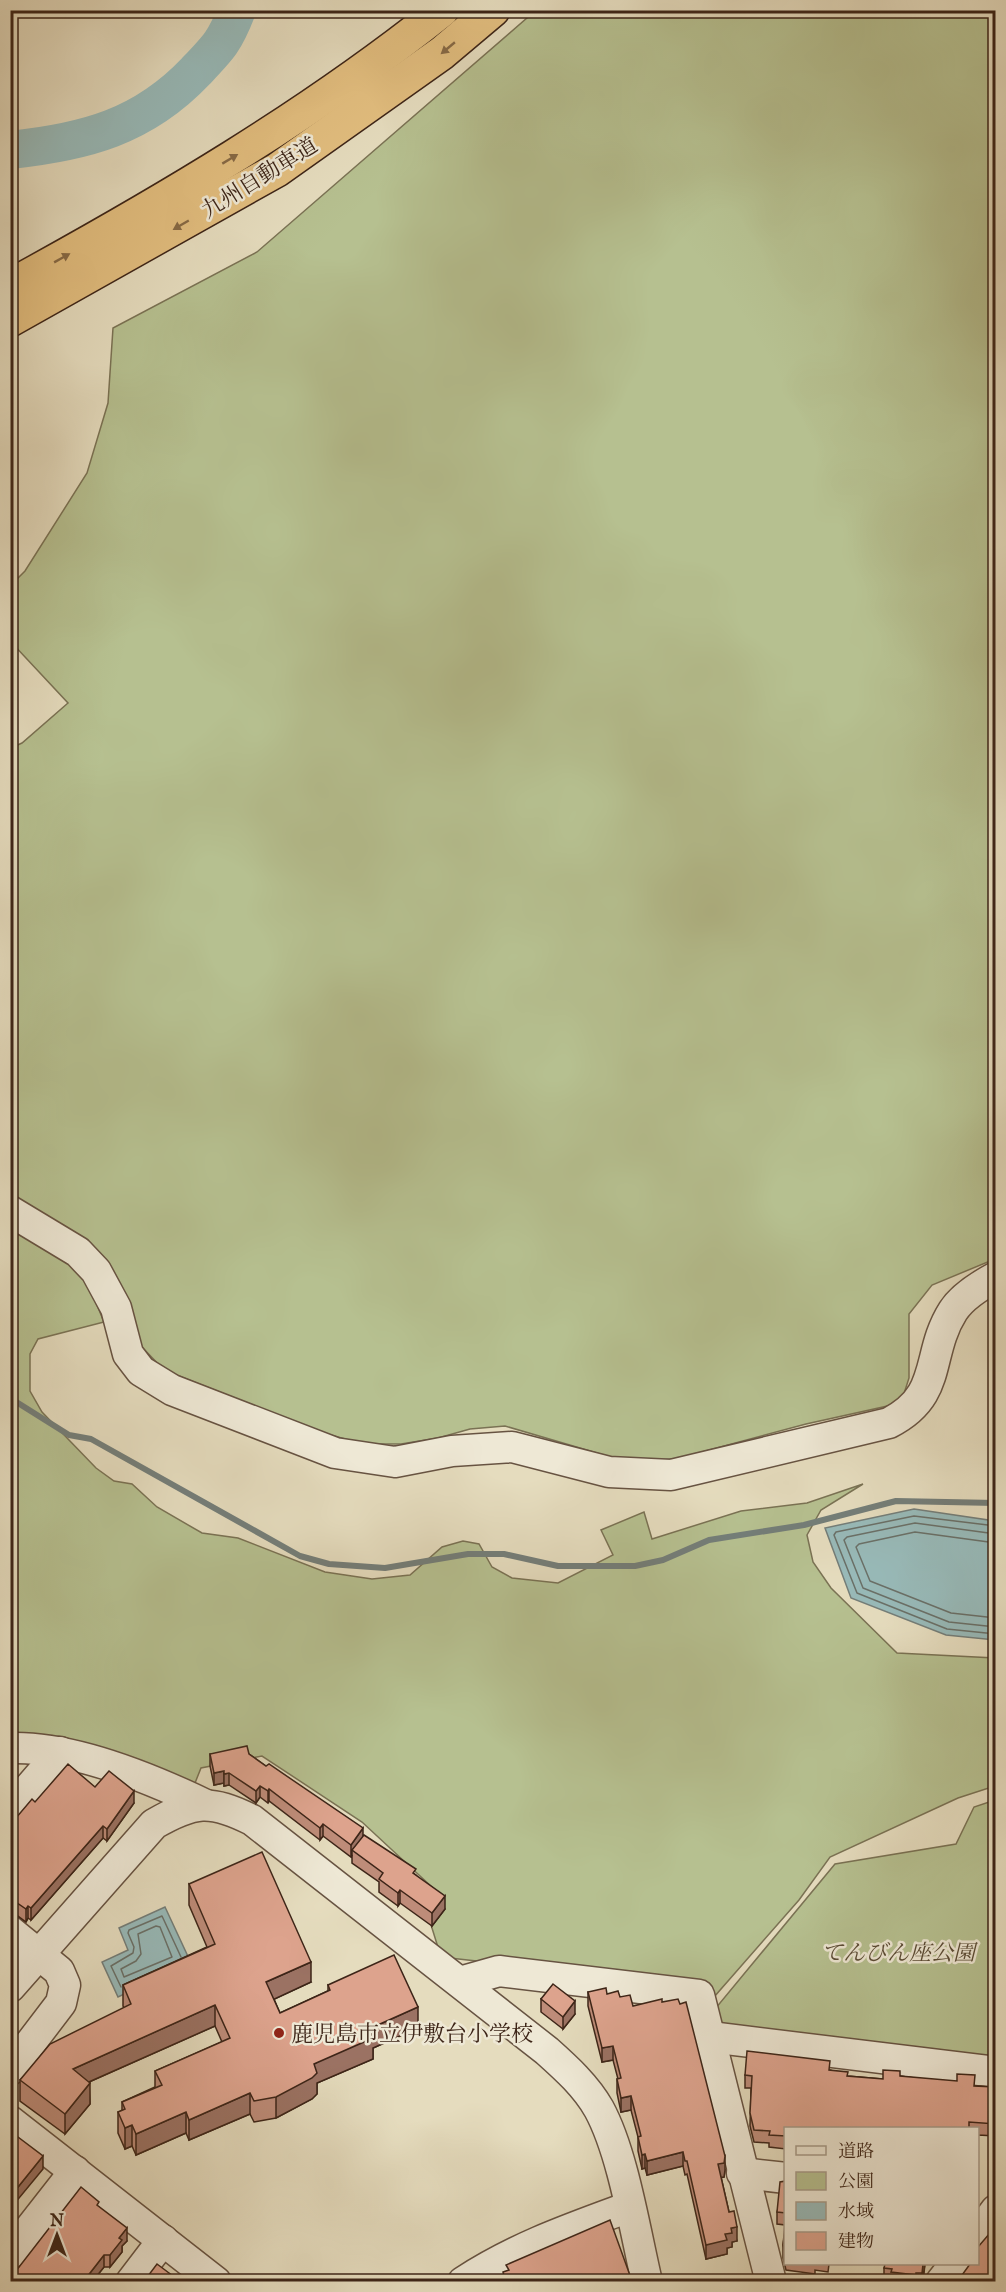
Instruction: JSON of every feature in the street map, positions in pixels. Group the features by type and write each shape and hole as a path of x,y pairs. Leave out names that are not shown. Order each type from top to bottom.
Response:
{"highway":[{"name":"九州自動車道","path":"10,286 130,220 261,140 442,10"},
{"name":"九州自動車道","path":"10,320 277,170 442,53 493,10"}],"street":[{"path":"10,1211 78,1252 96,1271 116,1308 128,1354 141,1371 172,1390 335,1453 395,1462 452,1451 512,1447 609,1472 671,1474 889,1423 908,1413 923,1396 943,1330 954,1310 996,1277"},
{"path":"10,1748 37,1747 60,1752 158,1782 206,1805"},
{"path":"10,1810 60,1752"},
{"path":"10,1987 154,1824 182,1808 206,1805 226,1807 252,1820 574,2075 599,2109 614,2147 647,2282"},
{"path":"10,1931 58,1971 65,1985 61,2003 10,2070"},
{"path":"460,1983 499,1971 699,1995 771,2282"},
{"path":"710,2037 996,2072"},
{"path":"10,2121 216,2282"},
{"path":"10,2254 75,2171"},
{"path":"742,2173 784,2178"},
{"path":"979,2199 996,2201"},
{"path":"463,2282 490,2265 549,2235 629,2207"},
{"path":"979,2233 996,2210"},
{"path":"131,2282 163,2240"},
{"path":"941,2282 954,2265"}],"green space":[{"path":"535,11 995,11 995,1259 932,1285 909,1314 909,1378 901,1403 806,1424 676,1459 624,1461 505,1426 470,1429 438,1438 401,1444 363,1444 320,1432 164,1370 139,1344 122,1291 11,1198 11,748 22,743 68,703 11,642 11,585 25,571 87,473 108,403 113,328 257,252"},
{"path":"10,1222 68,1260 89,1286 104,1322 38,1339 30,1354 30,1391 42,1412 96,1468 114,1481 132,1484 157,1507 202,1533 238,1538 325,1572 372,1579 410,1575 442,1547 463,1541 479,1544 492,1567 512,1578 558,1583 613,1555 601,1530 644,1512 652,1539 741,1511 807,1503 863,1484 821,1510 807,1535 813,1562 831,1588 897,1653 995,1658 995,1786 958,1798 830,1857 799,1900 707,2005 644,1980 441,1957 427,1912 434,1889 362,1822 262,1756 201,1768 195,1783 97,1754 11,1744"},
{"name":"てんびん座公園","path":"995,1800 995,2061 724,2029 715,2009 835,1864 956,1844 974,1807"}],"water":[{"path":"914,1509 995,1521 995,1640 946,1635 851,1598 825,1528"},
{"path":"165,1907 191,1963 118,1997 102,1962 128,1950 119,1928"}],"building":[{"path":"247,1746 249,1754 266,1766 269,1764 363,1828 351,1845 323,1824 320,1828 269,1789 268,1791 260,1786 256,1791 229,1773 224,1774 224,1771 214,1773 210,1754"},
{"path":"10,1752 15,1753 16,1764 10,1770"},
{"path":"68,1764 95,1787 109,1771 134,1791 107,1829 103,1826 31,1908 28,1906 26,1909 10,1898 10,1825 32,1799 35,1802"},
{"path":"364,1835 416,1869 413,1873 445,1896 432,1913 400,1890 398,1893 379,1879 383,1873 352,1850"},
{"path":"262,1852 311,1962 266,1982 280,2013 330,1990 328,1985 394,1955 418,2007 369,2029 373,2038 314,2064 317,2073 312,2078 276,2097 254,2101 250,2093 189,2120 186,2112 136,2134 132,2125 125,2128 118,2112 125,2109 122,2102 162,2085 155,2071 230,2038 215,2005 73,2069 90,2083 65,2114 20,2080 50,2044 131,2004 123,1985 215,1944 189,1884"},
{"path":"553,1984 575,2001 563,2017 541,1999"},
{"path":"606,1988 607,1994 618,1991 620,1997 630,1995 633,2006 662,1999 662,2002 678,1999 680,2004 686,2002 725,2156 724,2163 718,2164 729,2212 734,2211 737,2227 731,2228 732,2233 725,2234 727,2240 706,2245 683,2152 647,2161 645,2154 642,2155 638,2137 641,2136 631,2096 621,2098 617,2079 621,2078 613,2046 602,2048 588,1992"},
{"path":"747,2051 830,2061 829,2070 848,2072 847,2076 883,2079 883,2070 900,2071 900,2076 957,2081 957,2074 975,2075 974,2086 996,2087 996,2124 969,2122 969,2127 784,2127 784,2136 769,2135 770,2131 754,2130 750,2113 752,2076 745,2075"},
{"path":"10,2131 43,2156 10,2197"},
{"path":"784,2181 784,2213 777,2212 780,2182"},
{"path":"81,2187 99,2202 97,2205 127,2228 119,2238 122,2240 110,2255 104,2255 83,2282 10,2282 10,2270 12,2268 16,2271"},
{"path":"610,2220 632,2281 496,2282 504,2276 503,2272 509,2270 506,2265"},
{"path":"996,2226 996,2282 957,2282 969,2265 979,2265 979,2246"},
{"path":"157,2264 181,2282 142,2282"},
{"path":"885,2265 923,2265 922,2273 916,2273 916,2275 891,2272 892,2269 884,2268"},
{"path":"196,2276 206,2282 192,2282"}],"waterway":[{"path":"10,150 37,147 88,136 134,118 155,106 176,90 216,49 225,37 237,10"},
{"path":"10,1398 69,1435 91,1439 300,1556 329,1564 385,1568 468,1554 504,1554 558,1566 635,1566 663,1560 709,1540 804,1525 896,1501 996,1503"}],"place":[{"name":"鹿児島市立伊敷台小学校","path":"279,2033"}]}
